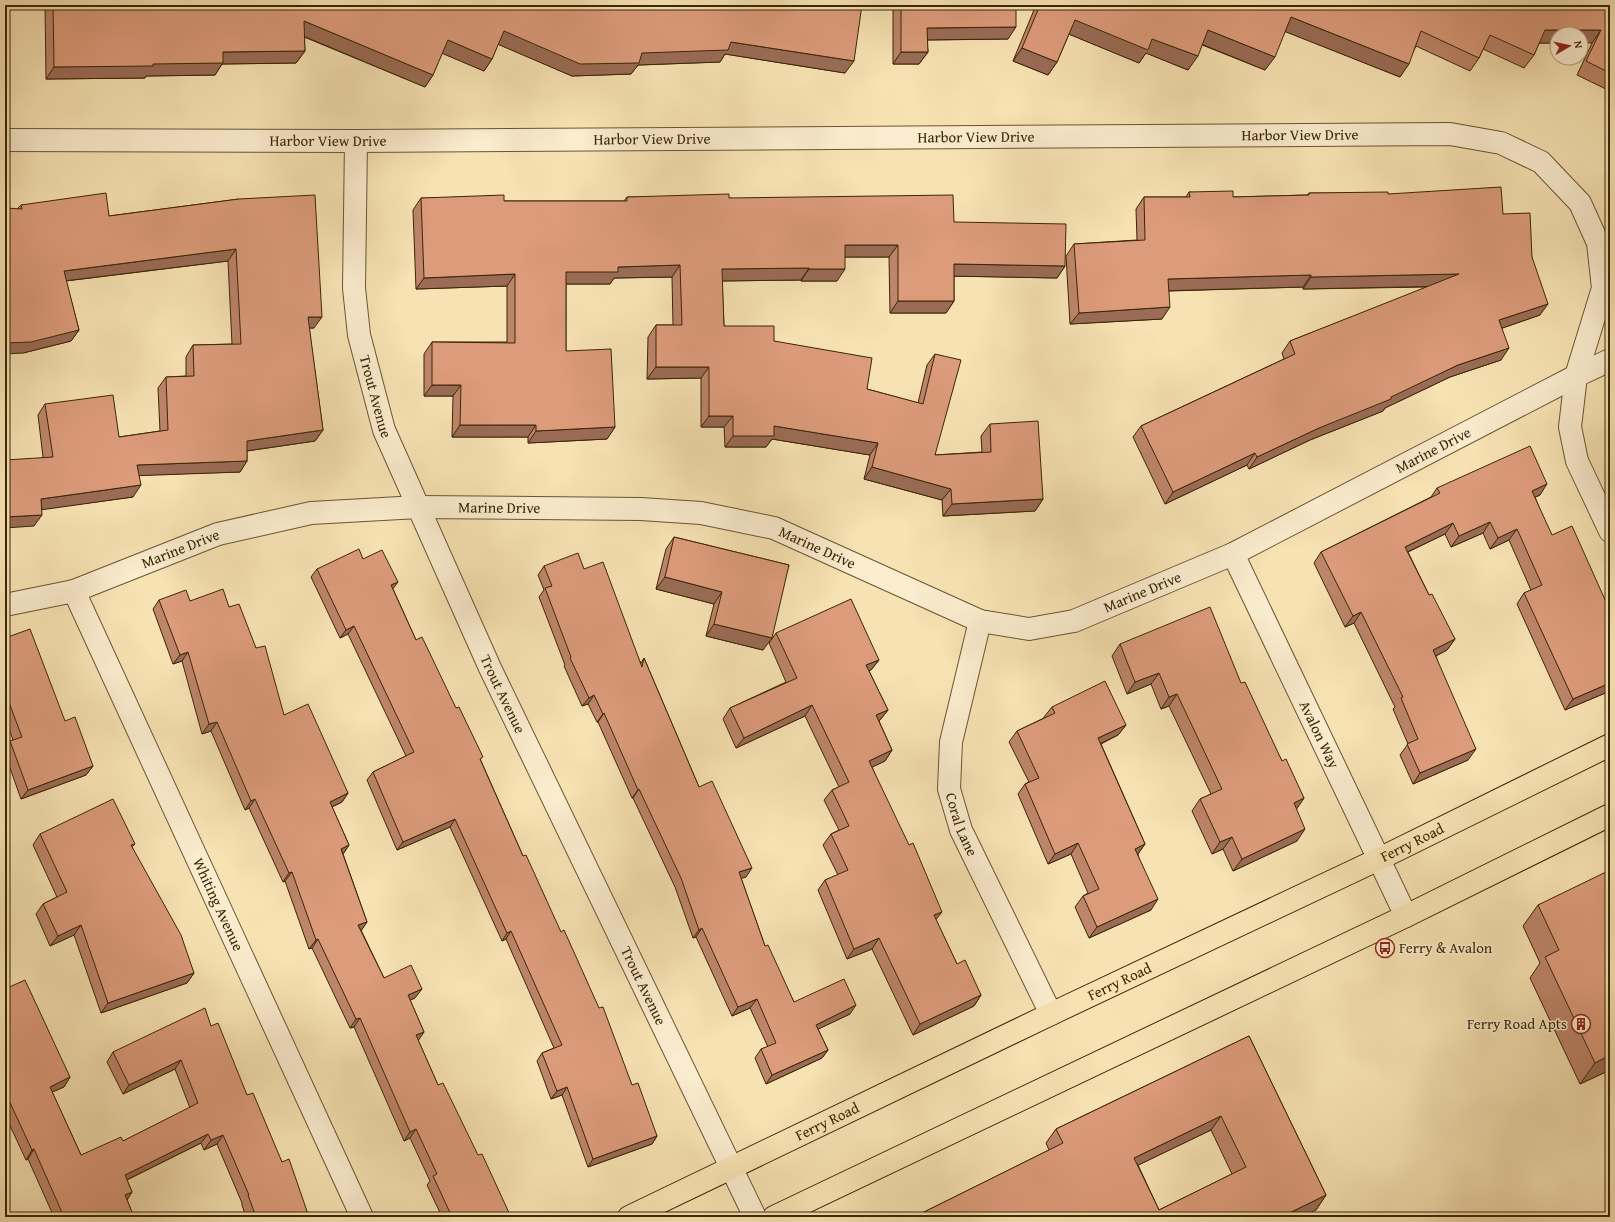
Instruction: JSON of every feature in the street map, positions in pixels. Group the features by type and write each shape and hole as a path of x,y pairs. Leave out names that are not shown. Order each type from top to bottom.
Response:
{"main road":[{"name":"Ferry Road","path":"629,1217 1051,1014 1379,859 1610,746"},
{"path":"774,1217 1406,916 1610,815"}],"street":[{"name":"Harbor View Drive","path":"5,140 356,141 1450,134 1501,143 1541,162 1546,167 1580,203 1598,243 1603,288 1576,376 1570,427 1577,461 1610,531"},
{"name":"Trout Avenue","path":"356,141 354,288 359,335 384,430 490,668 755,1217"},
{"name":"Marine Drive","path":"5,605 74,592 218,534 311,513 418,508 641,509 716,516 774,528 980,621 1029,629 1074,621 1233,554 1576,376 1610,360"},
{"name":"Avalon Way","path":"1233,554 1406,916"},
{"name":"Whiting Avenue","path":"74,592 362,1217"},
{"name":"Coral Lane","path":"980,621 951,742 949,788 961,830 1051,1014"}],"building":[{"path":"53,5 862,5 854,61 731,42 728,50 642,53 639,63 580,64 504,31 492,59 448,40 433,75 304,21 305,51 223,52 223,63 153,64 153,66 54,67"},
{"path":"901,5 1016,5 1016,27 927,28 928,52 901,52"},
{"path":"1040,5 1610,5 1610,73 1589,62 1589,55 1601,30 1589,30 1589,26 1549,26 1549,30 1545,30 1534,55 1490,35 1479,58 1421,31 1409,64 1291,17 1275,57 1208,30 1198,56 1152,39 1148,50 1075,20 1057,62 1022,48"},
{"path":"1501,187 1503,214 1530,213 1532,257 1548,304 1499,320 1509,348 1458,365 1391,397 1391,399 1319,428 1257,457 1255,453 1173,492 1141,426 1295,354 1290,341 1459,274 1311,277 1311,275 1168,279 1170,307 1079,313 1074,244 1145,240 1144,197 1190,197 1189,192 1233,191 1233,197 1309,195 1309,193 1388,192 1388,194"},
{"path":"106,193 109,216 239,199 315,195 322,317 308,317 323,430 247,441 247,461 137,465 141,485 41,499 42,515 5,517 5,460 53,457 45,404 113,395 119,437 168,430 166,377 194,376 193,345 241,344 236,249 64,271 79,330 31,342 5,343 5,208 22,209 21,205"},
{"path":"729,194 729,198 953,195 954,222 1066,224 1065,266 954,264 954,301 898,301 898,245 845,245 845,269 722,269 724,326 774,326 774,341 872,358 867,389 923,404 935,354 961,360 935,455 991,452 990,424 1038,421 1043,499 952,504 951,489 872,467 878,443 774,426 774,436 733,436 733,416 709,416 709,367 656,367 656,325 682,325 680,265 618,267 618,272 566,272 566,351 611,349 615,427 536,431 536,425 460,425 461,385 432,385 432,342 515,343 515,274 424,278 421,198 504,195 504,201 627,201 627,197"},
{"path":"1530,446 1547,484 1532,491 1552,535 1572,526 1606,602 1608,601 1610,605 1610,683 1573,699 1524,593 1542,585 1517,529 1498,538 1490,522 1459,536 1453,523 1405,547 1429,595 1432,594 1455,639 1433,650 1476,749 1420,773 1407,744 1418,739 1401,698 1403,697 1361,612 1353,616 1321,552 1440,493 1437,488"},
{"path":"674,537 789,565 772,638 714,624 722,592 665,577"},
{"path":"359,549 363,559 382,550 398,582 391,585 416,640 422,637 456,708 459,707 483,757 480,759 523,856 526,855 561,932 564,930 599,1008 603,1007 632,1085 638,1083 657,1136 593,1159 567,1087 557,1091 542,1053 562,1045 511,931 507,933 455,819 403,842 373,772 414,752 354,626 346,630 317,569"},
{"path":"578,553 584,569 603,562 642,667 644,658 699,787 712,781 752,868 739,872 765,946 768,945 794,1002 844,979 856,1005 816,1025 828,1050 772,1075 761,1049 776,1043 757,999 738,1007 702,928 699,930 681,878 639,789 638,790 604,713 603,714 594,695 589,698 570,658 571,657 545,588 552,586 544,566"},
{"path":"223,589 229,607 239,604 256,648 265,646 284,715 308,704 348,793 330,802 349,845 341,849 367,922 358,925 384,978 411,965 422,989 408,995 424,1032 416,1035 438,1085 443,1083 478,1155 482,1154 510,1215 504,1217 452,1217 433,1176 437,1174 416,1129 410,1132 360,1018 356,1019 318,939 316,940 292,872 289,873 255,799 251,801 217,722 209,724 188,652 180,655 159,600 186,590 190,601"},
{"path":"851,599 879,660 866,665 888,710 876,715 892,750 869,761 909,845 913,843 942,912 934,915 957,964 965,960 981,995 920,1024 879,938 854,949 825,880 848,870 831,834 849,826 832,790 849,782 812,705 744,738 730,708 797,678 776,633"},
{"path":"1210,607 1241,683 1245,682 1282,761 1286,759 1304,798 1294,803 1305,829 1242,859 1232,837 1220,842 1200,799 1222,789 1177,694 1169,697 1159,673 1135,682 1120,644"},
{"path":"30,629 65,721 75,717 93,766 28,790 10,741 22,737 5,692 5,638"},
{"path":"1105,681 1126,725 1098,738 1145,844 1135,849 1158,899 1097,927 1083,896 1099,889 1078,843 1055,854 1025,784 1039,778 1017,731 1055,713 1052,707"},
{"path":"113,799 135,844 131,845 181,935 194,973 108,1003 81,925 58,936 43,904 67,892 40,834"},
{"name":"Ferry Road Apts","path":"1606,872 1610,880 1610,1055 1595,1063 1545,957 1559,950 1538,905"},
{"path":"25,980 70,1077 50,1087 81,1155 121,1137 123,1141 198,1103 181,1060 129,1085 113,1052 205,1008 211,1026 218,1023 247,1095 253,1093 282,1162 289,1159 309,1217 256,1217 249,1195 223,1135 211,1140 208,1134 125,1175 132,1192 125,1195 134,1217 64,1217 34,1149 32,1150 5,1092 5,989"},
{"path":"1249,1036 1326,1195 1281,1217 914,1217 1063,1143 1056,1129","holes":["1221,1116 1246,1167 1159,1210 1134,1158"]}],"place":[{"name":"Ferry & Avalon","path":"1385,948"},
{"name":"Ferry Road Apts","path":"1581,1024"}]}
